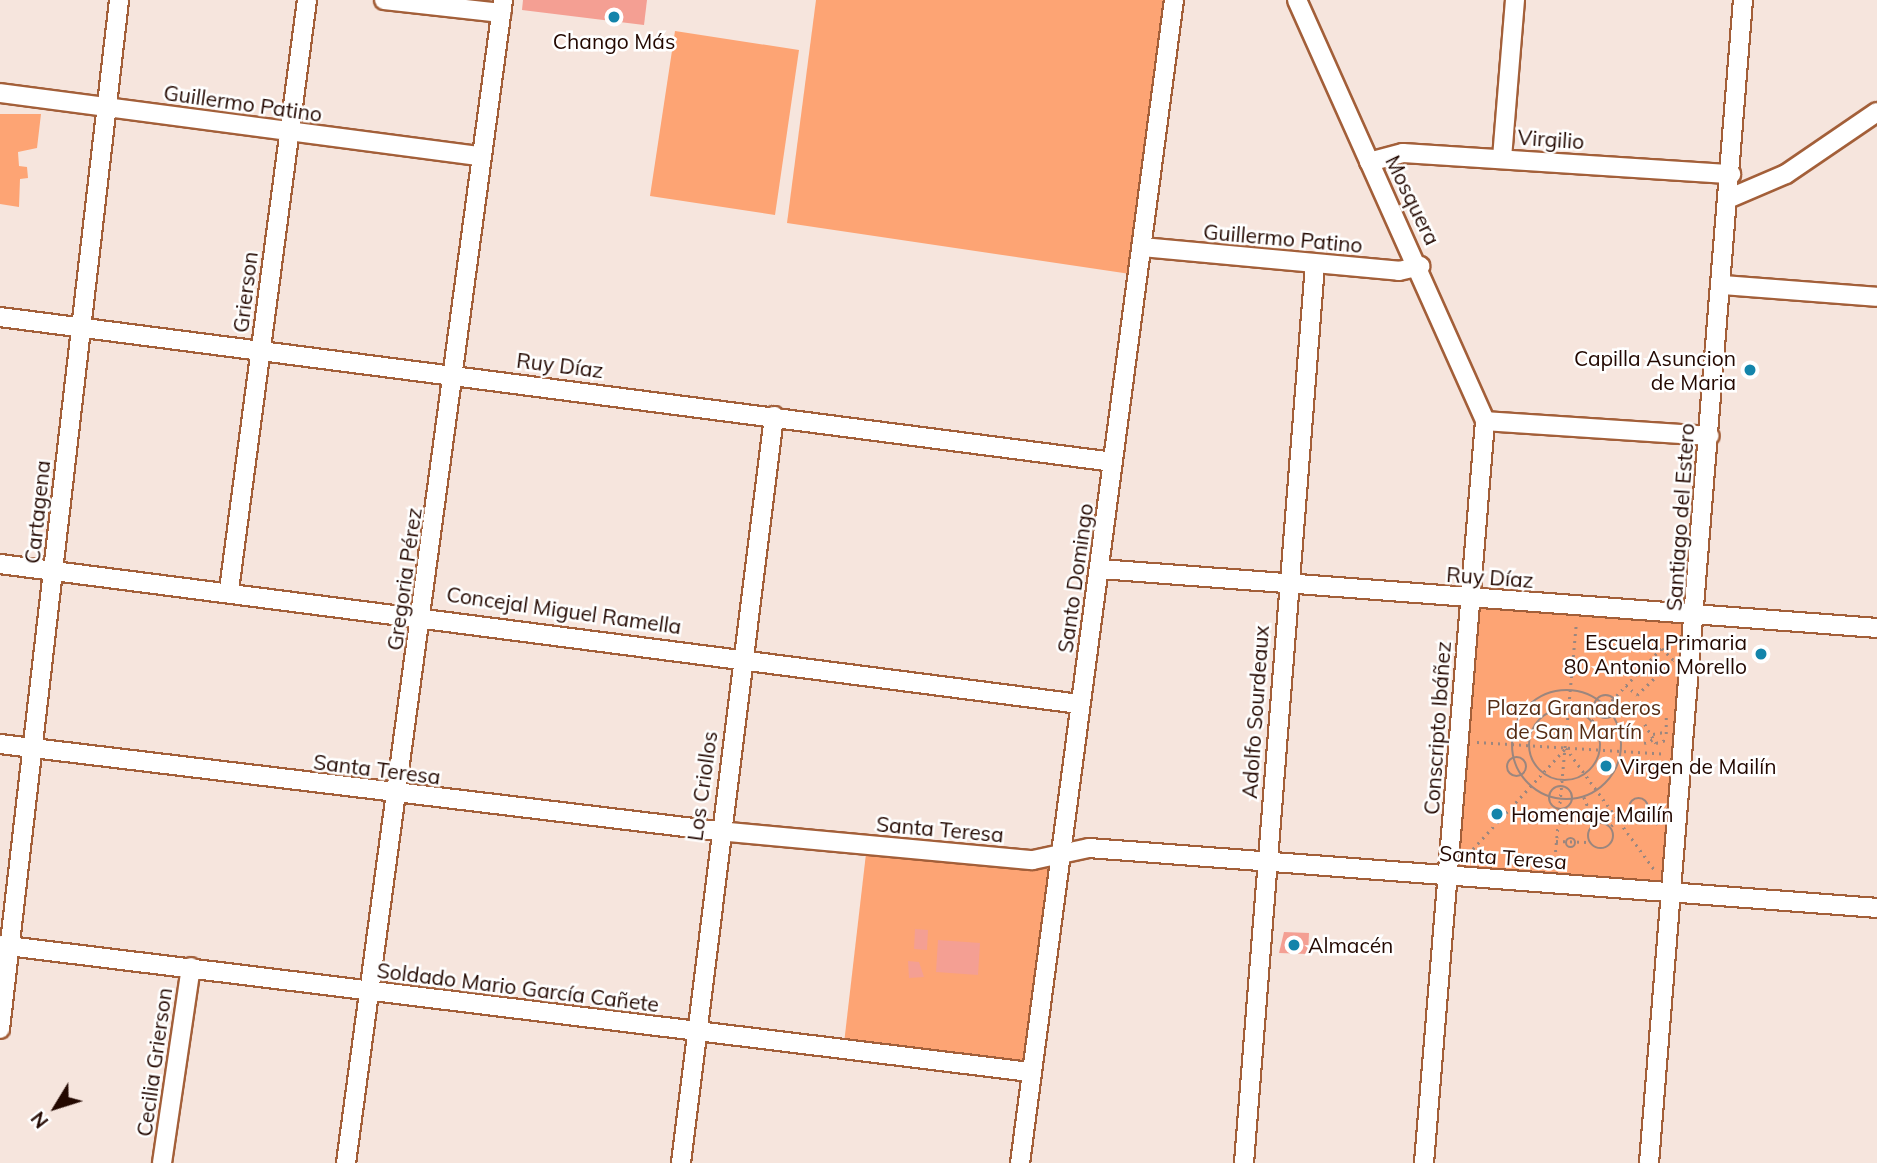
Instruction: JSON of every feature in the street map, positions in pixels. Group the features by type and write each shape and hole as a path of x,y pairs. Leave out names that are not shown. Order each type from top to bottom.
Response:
{"street":[{"name":"Cartagena","path":"0,1029 5,946 35,749 79,328 119,0"},
{"name":"Grierson","path":"229,590 307,0"},
{"path":"384,0 502,6"},
{"name":"Santo Domingo","path":"1020,1163 1057,857 1100,569 1174,0"},
{"name":"Mosquera","path":"1297,0 1368,162 1419,265 1485,421"},
{"path":"1502,158 1515,0"},
{"name":"Santiago del Estero","path":"1649,1163 1730,198 1743,0"},
{"name":"Gregoria Pérez","path":"346,1163 423,614 479,156 502,6"},
{"name":"Guillermo Patino","path":"0,93 106,105 289,134 479,156"},
{"path":"1730,198 1786,174 1877,113"},
{"name":"Virgilio","path":"1368,162 1403,153 1731,174"},
{"name":"Guillermo Patino","path":"1142,247 1399,271 1419,265"},
{"name":"Adolfo Sourdeaux","path":"1244,1163 1287,586 1315,265"},
{"path":"1722,285 1877,297"},
{"name":"Ruy Díaz","path":"0,317 1113,461"},
{"name":"Los Criollos","path":"681,1163 718,831 774,416"},
{"path":"1485,421 1709,436"},
{"name":"Conscripto Ibáñez","path":"1424,1163 1450,876 1485,421"},
{"name":"Concejal Miguel Ramella","path":"0,564 423,614 1080,704"},
{"name":"Ruy Díaz","path":"1100,569 1287,586 1877,628"},
{"name":"Santa Teresa","path":"0,744 718,831 1033,860 1089,848 1877,908"},
{"name":"Soldado Mario García Cañete","path":"5,946 1030,1072"},
{"name":"Cecilia Grierson","path":"162,1163 191,967"}],"path":[{"path":"1552,884 1563,786 1577,606"},
{"path":"1592,721 1677,632"},
{"path":"1626,685 1637,695 1673,660 1661,648"},
{"path":"1613,716 1606,706 1596,699 1571,690 1539,697 1525,708 1512,744 1513,758 1522,776 1531,787 1549,797 1573,799 1597,790 1614,774 1621,751 1613,716 1614,698"},
{"path":"1596,699 1614,698"},
{"path":"1596,699 1598,715"},
{"path":"1569,709 1592,721 1600,750 1586,775 1563,781 1543,774 1528,745 1536,722 1569,709"},
{"path":"1598,715 1613,716"},
{"path":"1653,734 1650,741 1664,742 1667,718"},
{"path":"1459,741 1672,754 1675,718"},
{"path":"1648,729 1653,734"},
{"path":"1653,734 1664,732"},
{"path":"1450,876 1566,748"},
{"path":"1566,748 1663,882 1664,870"},
{"path":"1513,758 1526,761 1522,776"},
{"path":"1513,758 1508,772 1522,776"},
{"path":"1549,797 1563,786"},
{"path":"1563,786 1573,799"},
{"path":"1549,797 1560,810"},
{"path":"1584,797 1595,824 1588,842"},
{"path":"1560,810 1573,799"},
{"path":"1556,841 1576,844 1588,842 1598,850 1610,846 1610,827 1617,818 1629,811 1633,800 1644,800 1648,811 1643,818"},
{"path":"1629,811 1643,818 1667,823 1667,835"},
{"path":"1595,824 1610,827"}],"green space":[{"path":"816,0 1167,0 1137,275 787,223"},
{"path":"675,31 799,50 775,215 650,196"},
{"path":"0,114 41,114 37,148 18,152 19,166 27,167 28,178 20,179 19,207 0,204"},
{"name":"Plaza Granaderos de San Martín","path":"1470,599 1696,615 1671,893 1450,876"},
{"path":"867,845 1057,857 1030,1072 843,1052"}],"building":[{"name":"Chango Más","path":"523,0 647,0 644,25 522,10"},
{"path":"915,929 928,930 927,950 914,949"},
{"name":"Almacén","path":"1284,932 1309,933 1308,954 1279,953"},
{"path":"938,940 980,943 978,975 936,972"},
{"path":"908,961 919,962 924,977 909,978"}],"place":[{"name":"Chango Más","path":"614,17"},
{"name":"Capilla Asuncion de Maria","path":"1750,370"},
{"name":"Escuela Primaria 80 Antonio Morello","path":"1761,654"},
{"name":"Virgen de Mailín","path":"1606,766"},
{"name":"Homenaje Mailín","path":"1497,814"},
{"name":"Almacén","path":"1294,945"}]}
